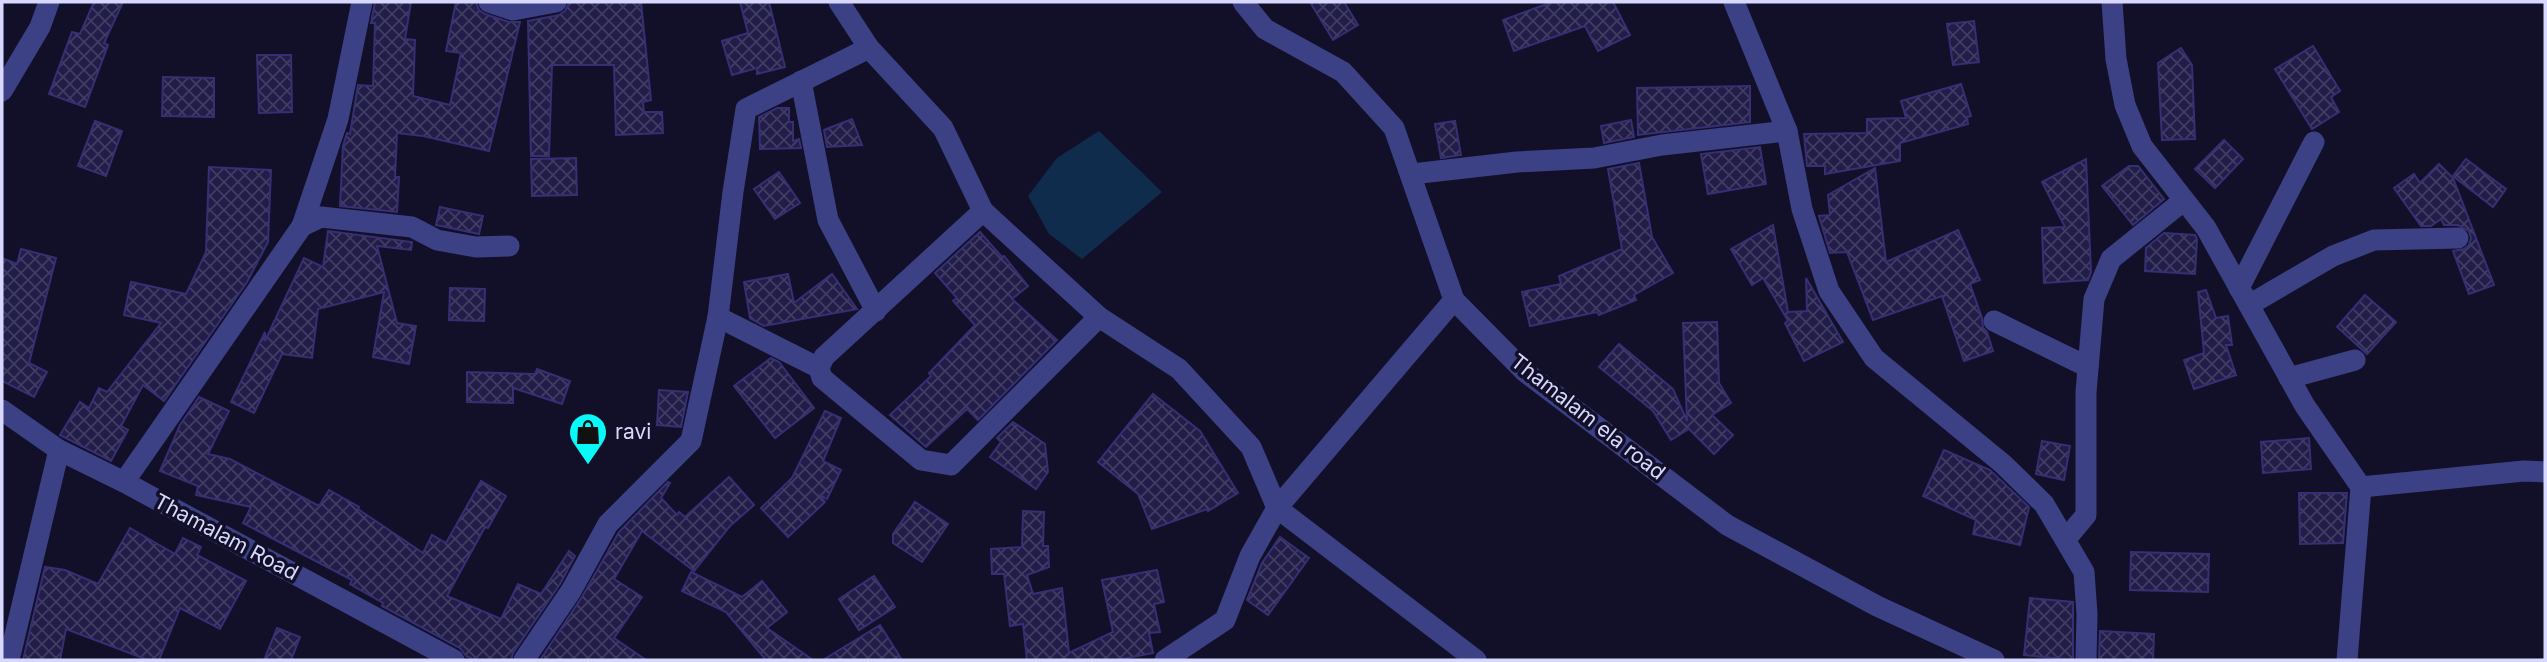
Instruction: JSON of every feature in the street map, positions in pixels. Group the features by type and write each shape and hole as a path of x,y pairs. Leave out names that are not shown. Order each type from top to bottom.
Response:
{"street":[{"path":"2,91 40,27 49,2"},
{"path":"124,482 302,226 338,119 362,2"},
{"path":"489,2 513,10 556,2"},
{"path":"839,2 869,48 943,128 983,211 1099,317 1179,369 1251,447 1276,508 1476,660"},
{"name":"Thamalam ela road","path":"1242,2 1265,29 1343,72 1394,128 1454,300 1524,371 1727,525 1877,606 1994,660"},
{"path":"1734,2 1787,131 1802,209 1829,291 1874,358 2003,464 2044,504 2084,572 2086,660"},
{"path":"2112,2 2116,59 2124,105 2142,146 2207,228 2305,406 2361,487 2347,660"},
{"path":"524,660 571,591 608,524 691,441 718,317 746,109 869,48"},
{"path":"801,81 828,220 876,311"},
{"path":"1412,174 1517,162 1594,158 1662,145 1787,131"},
{"path":"2244,297 2314,142"},
{"path":"2066,539 2086,516 2086,392 2094,299 2111,259 2183,201"},
{"path":"983,211 824,357 819,368 822,378 921,460 951,465 1099,317"},
{"path":"302,226 321,217 412,227 438,240 476,247 509,246"},
{"path":"2244,297 2374,240 2458,239"},
{"path":"1165,660 1225,620 1250,556 1276,508 1454,300"},
{"path":"718,317 819,368"},
{"path":"1994,321 2088,367"},
{"path":"2289,378 2355,360"},
{"name":"Thamalam Road","path":"2,410 59,450 124,482 454,660"},
{"path":"9,660 59,450"},
{"path":"2361,487 2524,471 2545,472"}],"water":[{"path":"1099,131 1162,192 1082,259 1049,234 1028,196 1057,158"}],"building":[{"path":"94,2 123,2 104,43 108,45 85,107 49,94 72,32 80,34"},
{"path":"375,2 411,2 405,39 415,40 413,96 450,105 461,53 446,51 456,2 476,2 479,10 485,14 509,22 520,22 489,151 397,133 397,212 340,206 343,146 347,133 350,134 358,85 373,86 375,23 371,23"},
{"path":"569,2 641,2 651,100 643,102 644,112 662,112 663,133 616,135 614,65 552,65 549,156 531,156 528,21 559,15 565,11"},
{"path":"740,2 769,2 785,67 757,74 757,68 732,75 722,41 748,33"},
{"path":"1310,2 1344,2 1358,25 1333,40"},
{"path":"1552,2 1613,2 1630,35 1598,51 1585,26 1514,51 1503,20"},
{"path":"1974,21 1979,62 1953,65 1947,24"},
{"path":"2313,46 2340,91 2331,97 2339,112 2312,129 2275,69"},
{"path":"2181,48 2192,65 2195,139 2162,140 2158,63"},
{"path":"257,55 291,55 292,112 259,113"},
{"path":"163,77 214,78 214,117 162,116"},
{"path":"1961,84 1971,116 1967,117 1968,124 1900,143 1900,161 1825,174 1825,166 1807,166 1804,134 1867,133 1867,119 1906,118 1901,101"},
{"path":"1750,86 1750,122 1638,135 1637,88"},
{"path":"777,108 789,108 789,122 793,122 793,141 799,139 801,148 760,149 759,117"},
{"path":"852,119 862,145 827,147 824,130"},
{"path":"1631,120 1634,137 1604,143 1601,126"},
{"path":"95,121 122,131 106,176 78,166"},
{"path":"1455,121 1461,155 1441,158 1435,124"},
{"path":"2224,140 2243,159 2215,188 2195,169"},
{"path":"1760,147 1766,184 1708,194 1701,154"},
{"path":"576,158 577,195 532,196 531,159"},
{"path":"2086,159 2091,272 2088,280 2044,283 2042,228 2065,227 2042,182"},
{"path":"2466,159 2506,189 2493,207 2453,176"},
{"path":"1639,163 1652,237 1673,273 1634,295 1636,300 1599,315 1597,312 1530,326 1522,292 1561,284 1559,276 1622,249 1608,169"},
{"path":"2439,164 2453,178 2494,285 2469,294 2453,251 2469,245 2469,231 2458,225 2444,225 2441,219 2431,226 2421,226 2394,188 2414,174 2420,183"},
{"path":"2129,166 2138,166 2164,199 2133,225 2102,186"},
{"path":"209,167 271,170 268,242 247,282 164,401 143,385 121,426 128,430 111,461 60,435 80,402 89,408 99,388 107,392 161,323 124,315 131,282 186,294 206,252"},
{"path":"1875,168 1886,262 1958,230 1980,280 1970,284 1993,351 1964,361 1942,296 1873,320 1847,252 1830,253 1819,216 1830,215 1828,195"},
{"path":"779,172 800,203 775,219 754,189"},
{"path":"440,207 483,216 479,234 436,225"},
{"path":"1773,225 1788,312 1807,311 1806,278 1843,342 1804,361 1785,323 1788,321 1763,278 1752,285 1731,249"},
{"path":"328,231 412,242 411,250 377,246 397,323 416,326 409,364 373,357 384,292 318,309 312,358 282,354 254,413 231,402 265,332 265,341 304,258 323,267"},
{"path":"980,232 1028,286 1012,299 1057,340 978,420 967,409 926,447 890,415 931,376 929,373 975,325 953,301 957,298 935,273"},
{"path":"2164,233 2195,235 2195,274 2145,271 2146,248"},
{"path":"21,249 56,258 29,363 47,372 34,397 2,381 2,258 17,264"},
{"path":"788,274 794,303 832,274 857,309 764,326 750,318 744,282"},
{"path":"450,288 485,289 484,321 449,320"},
{"path":"2206,290 2216,318 2228,316 2232,345 2226,345 2236,375 2194,389 2184,360 2204,353 2198,292"},
{"path":"2365,295 2396,322 2367,354 2337,327"},
{"path":"1717,322 1719,383 1731,403 1712,415 1733,435 1714,454 1689,429 1671,440 1653,411 1599,367 1619,344 1673,389 1687,421 1683,323"},
{"path":"771,358 779,362 814,408 775,438 734,386"},
{"path":"537,369 570,381 562,404 513,388 513,403 467,402 467,372 535,374"},
{"path":"659,390 688,392 681,427 657,425"},
{"path":"1153,394 1200,431 1238,493 1208,511 1207,509 1152,529 1138,494 1098,462"},
{"path":"199,397 229,411 208,454 230,459 319,506 329,490 359,507 358,509 423,553 432,535 446,543 481,481 506,496 488,528 485,527 447,596 501,619 518,584 541,594 569,551 575,556 511,660 475,660 466,656 460,648 382,606 383,603 350,584 352,580 243,523 251,507 196,495 198,486 160,471 180,425"},
{"path":"825,411 841,418 823,461 841,470 827,499 819,494 825,502 788,537 761,508 792,478"},
{"path":"1013,422 1045,444 1048,472 1036,489 990,457 1001,442 997,438"},
{"path":"2309,438 2311,469 2263,473 2261,442"},
{"path":"2042,441 2070,446 2064,480 2036,474"},
{"path":"1944,450 1990,470 2029,507 2020,545 1973,534 1976,520 1923,496"},
{"path":"729,477 754,505 730,526 694,571 642,531 614,579 642,597 614,638 646,660 540,660 582,597 619,532 668,482 670,483 661,498 677,515 679,512 685,517"},
{"path":"2299,493 2347,493 2343,543 2300,544"},
{"path":"915,502 948,524 922,562 893,543 893,534"},
{"path":"1023,511 1044,512 1043,546 1048,546 1049,567 1027,575 1033,594 1062,588 1069,653 1113,632 1102,580 1157,570 1164,602 1154,604 1160,632 1149,633 1153,653 1117,660 1027,660 1023,624 1010,626 1004,574 992,574 991,549 1022,547"},
{"path":"130,528 175,554 183,538 201,547 197,555 246,581 220,629 180,608 159,660 148,660 66,629 60,660 23,660 45,567 65,570 98,584"},
{"path":"1280,537 1309,558 1268,615 1247,600 1262,563"},
{"path":"2131,552 2209,554 2208,592 2130,590"},
{"path":"691,572 742,597 762,581 787,612 767,628 813,660 766,660 726,612 682,591"},
{"path":"874,576 895,607 859,630 839,599"},
{"path":"2030,598 2073,602 2073,660 2024,655"},
{"path":"880,625 902,660 823,660"},
{"path":"277,628 300,637 291,660 264,660"},
{"path":"2100,631 2154,634 2153,660 2099,660"}],"place":[{"name":"ravi","path":"588,466"}]}
